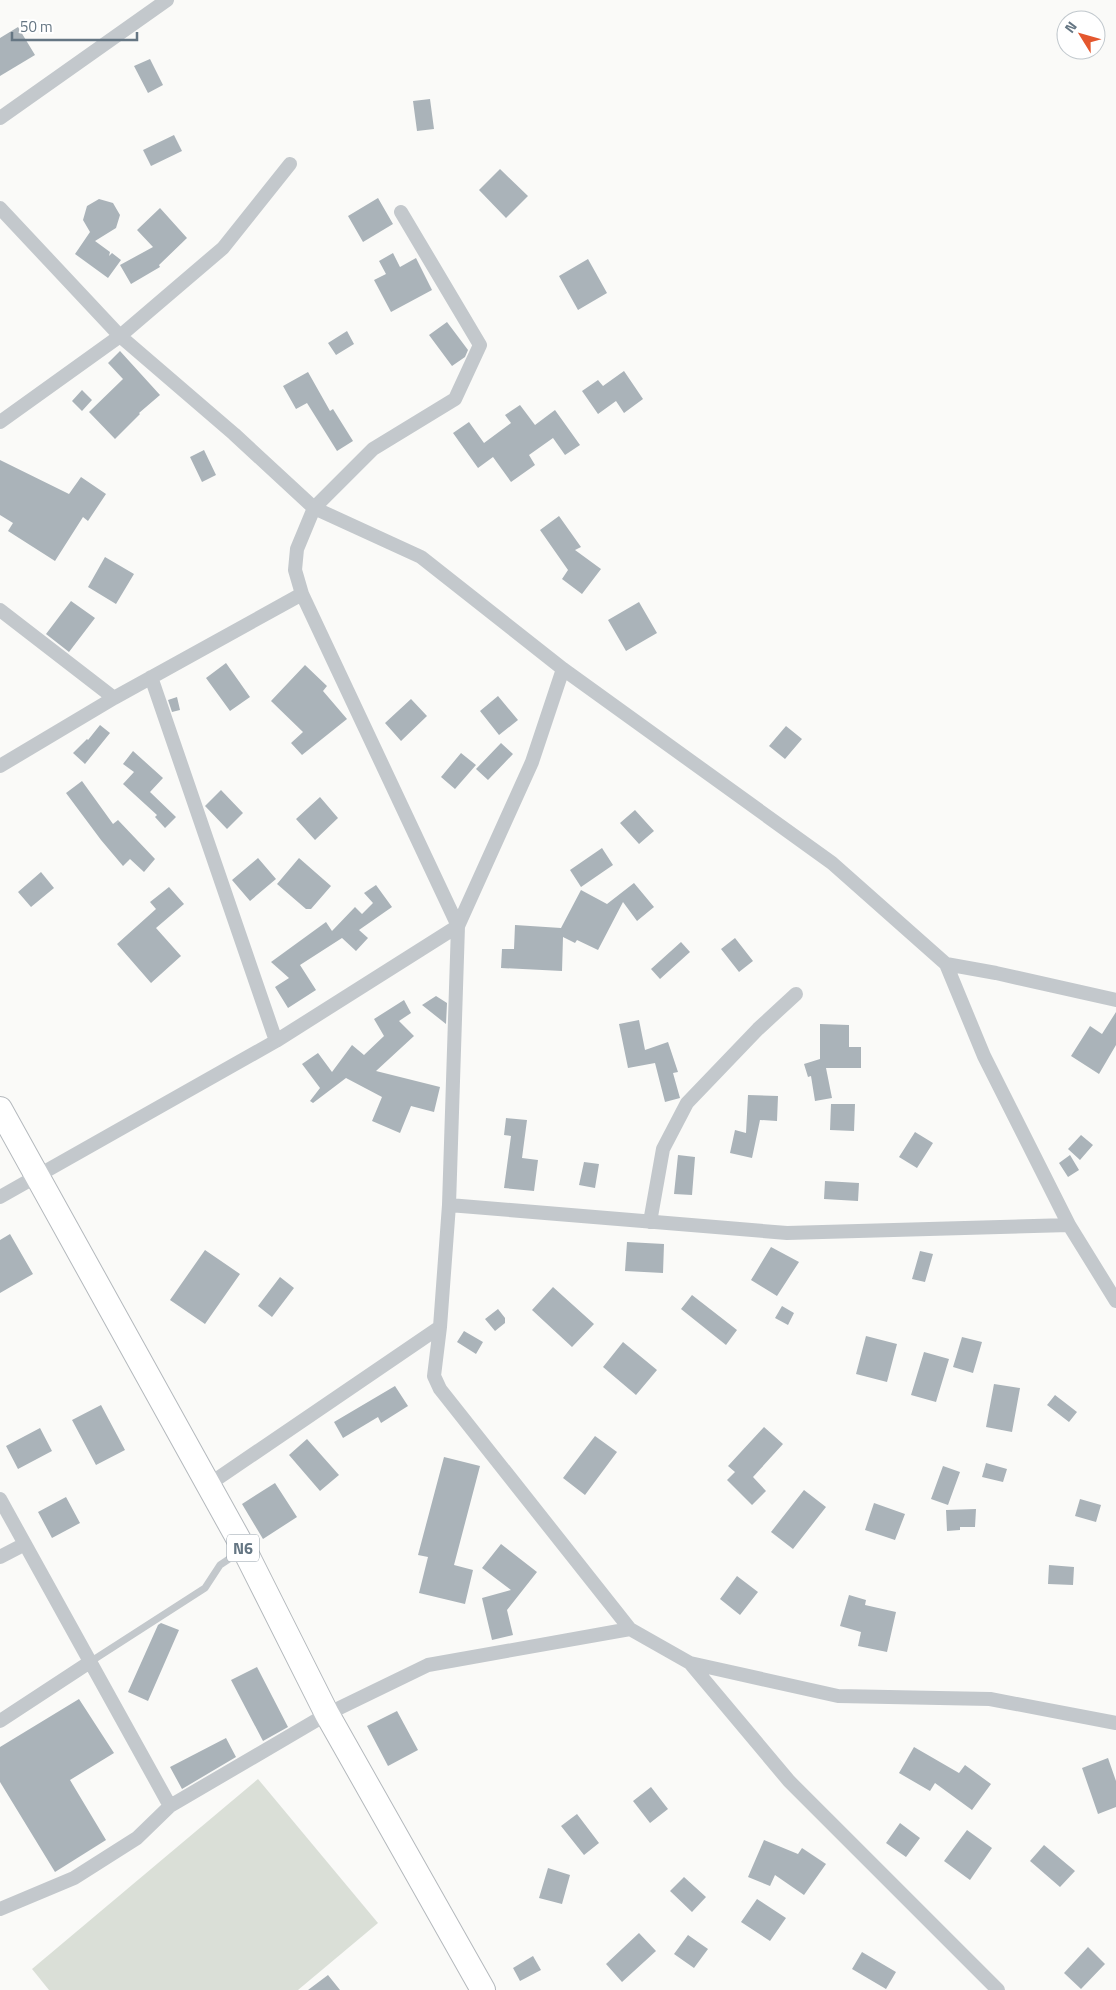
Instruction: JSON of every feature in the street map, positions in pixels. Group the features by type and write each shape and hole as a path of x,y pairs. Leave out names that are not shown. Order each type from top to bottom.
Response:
{"highway":[{"name":"N6","path":"0,1108 244,1549 328,1714 484,1990"}],"street":[{"path":"0,118 167,0"},
{"path":"0,422 120,336 222,248 290,164"},
{"path":"0,208 120,336 234,434 314,508 420,557 563,669 832,863 946,964 984,1056 1069,1225 1116,1301"},
{"path":"401,212 480,345 455,399 373,449 314,508 297,549 295,570 302,594 458,926"},
{"path":"0,766 150,677 302,594"},
{"path":"0,610 114,698"},
{"path":"563,669 532,762 458,926 449,1205 440,1327 434,1376 440,1388 630,1629 690,1663 838,1696 990,1699 1116,1723"},
{"path":"150,677 276,1041"},
{"path":"0,1197 276,1041 458,926"},
{"path":"946,964 996,973 1116,1000"},
{"path":"650,1222 663,1149 686,1103 758,1029 796,994"},
{"path":"449,1205 786,1233 1069,1225"},
{"path":"208,1485 440,1327"},
{"path":"0,1499 170,1806"},
{"path":"0,1558 25,1544"},
{"path":"0,1909 74,1878 137,1838 170,1806 328,1714 428,1665 630,1629"},
{"path":"0,1721 90,1662"},
{"path":"690,1663 789,1781 998,1990"}],"lane":[{"path":"90,1662 205,1588 220,1565 244,1549"}],"shaded area":[{"path":"258,1779 378,1923 298,1990 49,1990 32,1969"}],"building":[{"path":"18,27 35,55 0,76 0,38"},
{"path":"150,59 163,85 148,93 134,66"},
{"path":"430,99 434,129 417,131 413,101"},
{"path":"174,135 182,151 151,166 143,150"},
{"path":"500,169 528,196 506,218 479,190"},
{"path":"378,198 393,224 363,242 348,216"},
{"path":"99,199 113,203 120,215 116,228 95,241 110,252 109,256 112,253 121,260 108,278 75,254 90,232 83,220 87,206"},
{"path":"160,208 187,238 159,265 160,267 131,284 120,265 153,247 137,230"},
{"path":"393,253 400,267 416,258 432,290 391,312 374,280 386,274 379,261"},
{"path":"588,259 607,293 578,310 559,276"},
{"path":"447,322 468,350 465,357 452,366 429,335"},
{"path":"347,331 354,344 336,355 328,343"},
{"path":"120,351 160,395 139,413 115,439 89,412 123,379 108,363"},
{"path":"624,371 643,399 624,413 616,401 598,414 582,391 598,380 603,386"},
{"path":"308,372 330,411 333,409 353,441 337,451 307,403 296,409 283,386"},
{"path":"82,390 92,400 82,411 72,401"},
{"path":"520,405 535,425 555,410 580,445 565,455 553,438 529,455 535,465 511,482 493,457 478,468 453,433 469,422 484,443 511,423 505,415"},
{"path":"204,450 216,475 202,482 190,457"},
{"path":"0,460 69,494 81,477 106,494 88,521 83,517 55,561 8,531 13,523 0,515"},
{"path":"559,516 581,547 575,550 601,569 582,594 562,579 568,570 540,530"},
{"path":"105,557 134,574 116,604 88,587"},
{"path":"71,601 95,618 69,652 46,634"},
{"path":"639,602 657,633 626,651 608,620"},
{"path":"226,663 250,697 230,711 206,678"},
{"path":"305,665 327,686 323,691 347,719 302,755 291,743 303,732 271,701"},
{"path":"498,696 518,720 499,735 480,711"},
{"path":"177,697 180,710 172,712 168,700"},
{"path":"411,699 427,716 401,741 385,723"},
{"path":"100,725 110,733 85,764 73,753 88,740"},
{"path":"786,726 802,739 785,759 769,746"},
{"path":"501,743 513,754 488,780 476,769"},
{"path":"133,751 163,778 150,792 176,817 165,828 155,817 157,815 123,784 134,772 123,764"},
{"path":"461,753 476,765 455,789 441,777"},
{"path":"82,781 113,824 118,820 155,859 144,872 130,859 123,866 66,793"},
{"path":"221,790 243,813 227,829 205,806"},
{"path":"320,797 338,818 315,840 296,819"},
{"path":"635,810 654,831 639,844 620,823"},
{"path":"602,848 613,865 581,887 570,870"},
{"path":"258,858 276,879 250,901 232,880"},
{"path":"299,858 331,886 311,909 306,909 277,884"},
{"path":"41,872 54,888 31,907 18,892"},
{"path":"634,883 654,907 637,921 623,902 598,950 577,940 575,943 563,937 562,971 501,968 502,949 514,949 515,925 561,928 581,890 607,904"},
{"path":"376,885 392,907 359,930 368,938 356,951 342,938 300,965 316,990 288,1008 275,987 289,978 271,962 326,922 332,931 355,907 362,914 373,903 364,893"},
{"path":"169,887 184,904 156,928 181,956 151,983 117,944 156,909 150,902"},
{"path":"735,938 753,961 739,972 721,949"},
{"path":"681,942 690,952 660,979 651,969"},
{"path":"436,996 447,1003 446,1024 422,1005"},
{"path":"404,1000 411,1013 399,1021 414,1036 376,1071 440,1087 434,1112 411,1106 400,1133 372,1121 382,1097 346,1078 313,1103 310,1101 320,1088 302,1064 318,1053 332,1072 352,1045 364,1055 384,1036 374,1019"},
{"path":"1116,1012 1116,1045 1099,1074 1071,1056 1090,1026 1102,1034"},
{"path":"639,1020 645,1050 668,1042 678,1072 673,1073 680,1098 665,1102 655,1063 628,1068 619,1024"},
{"path":"820,1024 849,1025 849,1047 861,1047 861,1068 826,1068 832,1098 815,1101 811,1076 808,1077 804,1064 820,1059"},
{"path":"748,1095 778,1096 777,1121 760,1120 752,1158 730,1153 735,1130 746,1133"},
{"path":"831,1104 855,1104 854,1131 830,1130"},
{"path":"506,1118 527,1120 522,1158 538,1160 534,1191 504,1188 511,1136 504,1135"},
{"path":"915,1132 933,1143 917,1168 899,1157"},
{"path":"1081,1135 1093,1145 1080,1160 1068,1149"},
{"path":"678,1155 695,1157 692,1195 674,1194"},
{"path":"1070,1155 1079,1170 1068,1177 1059,1163"},
{"path":"584,1162 599,1164 595,1188 579,1185"},
{"path":"825,1181 859,1183 858,1201 824,1199"},
{"path":"10,1234 33,1274 0,1293 0,1240"},
{"path":"627,1242 664,1244 663,1273 625,1271"},
{"path":"771,1247 799,1262 777,1296 751,1280"},
{"path":"205,1250 240,1274 205,1324 170,1300"},
{"path":"920,1251 933,1254 925,1282 912,1279"},
{"path":"280,1277 294,1288 272,1317 258,1306"},
{"path":"553,1287 594,1324 572,1347 532,1310"},
{"path":"692,1295 737,1330 726,1345 681,1309"},
{"path":"782,1306 794,1313 788,1325 775,1318"},
{"path":"498,1309 505,1318 505,1323 495,1331 485,1319"},
{"path":"464,1331 483,1342 476,1354 457,1342"},
{"path":"866,1336 897,1344 887,1382 856,1374"},
{"path":"962,1337 982,1342 973,1373 953,1367"},
{"path":"623,1342 657,1370 636,1395 603,1367"},
{"path":"924,1352 949,1359 936,1402 911,1395"},
{"path":"994,1384 1020,1388 1012,1432 986,1427"},
{"path":"395,1386 408,1406 381,1423 378,1417 343,1438 334,1422"},
{"path":"1055,1395 1077,1412 1069,1422 1047,1405"},
{"path":"101,1405 125,1450 96,1465 72,1420"},
{"path":"764,1427 783,1444 753,1477 766,1491 752,1505 727,1480 735,1472 728,1466"},
{"path":"40,1428 52,1451 18,1469 6,1446"},
{"path":"595,1436 617,1452 585,1495 563,1478"},
{"path":"307,1439 339,1475 320,1491 289,1455"},
{"path":"444,1457 480,1466 454,1565 473,1570 465,1604 419,1593 428,1557 418,1555"},
{"path":"986,1463 1007,1469 1003,1482 982,1477"},
{"path":"943,1466 960,1472 948,1505 931,1499"},
{"path":"275,1483 297,1517 263,1539 242,1504"},
{"path":"804,1490 826,1507 793,1549 771,1532"},
{"path":"66,1497 80,1523 52,1538 38,1512"},
{"path":"1080,1499 1101,1505 1096,1522 1075,1516"},
{"path":"874,1503 905,1514 895,1540 865,1530"},
{"path":"976,1509 975,1527 960,1527 960,1530 947,1531 946,1510"},
{"path":"501,1544 537,1572 507,1610 513,1635 492,1640 482,1598 511,1590 482,1568"},
{"path":"1049,1565 1074,1567 1073,1585 1048,1584"},
{"path":"737,1576 758,1592 740,1615 720,1599"},
{"path":"849,1595 866,1600 865,1605 896,1612 887,1652 858,1646 861,1632 840,1626"},
{"path":"161,1623 179,1630 148,1701 128,1692 158,1625"},
{"path":"257,1667 288,1727 263,1741 231,1680"},
{"path":"79,1699 114,1753 70,1780 106,1840 55,1872 0,1782 0,1747"},
{"path":"397,1711 418,1750 388,1766 367,1726"},
{"path":"226,1738 236,1757 182,1789 170,1767"},
{"path":"914,1747 959,1773 965,1765 991,1784 972,1810 935,1783 930,1791 899,1773"},
{"path":"1108,1758 1116,1781 1116,1807 1098,1814 1082,1768"},
{"path":"651,1787 668,1809 650,1823 633,1801"},
{"path":"577,1814 599,1843 584,1855 561,1826"},
{"path":"900,1823 920,1838 906,1857 886,1843"},
{"path":"967,1830 992,1848 970,1880 944,1861"},
{"path":"764,1840 798,1854 802,1848 826,1864 804,1895 775,1875 770,1886 748,1877"},
{"path":"1044,1845 1075,1871 1060,1887 1030,1861"},
{"path":"548,1868 570,1875 562,1904 539,1898"},
{"path":"684,1877 706,1897 692,1912 670,1891"},
{"path":"757,1899 786,1918 770,1941 741,1922"},
{"path":"639,1933 656,1951 622,1982 606,1964"},
{"path":"688,1935 708,1949 694,1968 674,1954"},
{"path":"1088,1947 1105,1964 1081,1989 1064,1973"},
{"path":"862,1952 896,1972 886,1989 852,1969"},
{"path":"533,1956 541,1970 520,1981 513,1968"},
{"path":"328,1975 340,1990 308,1990"}]}
